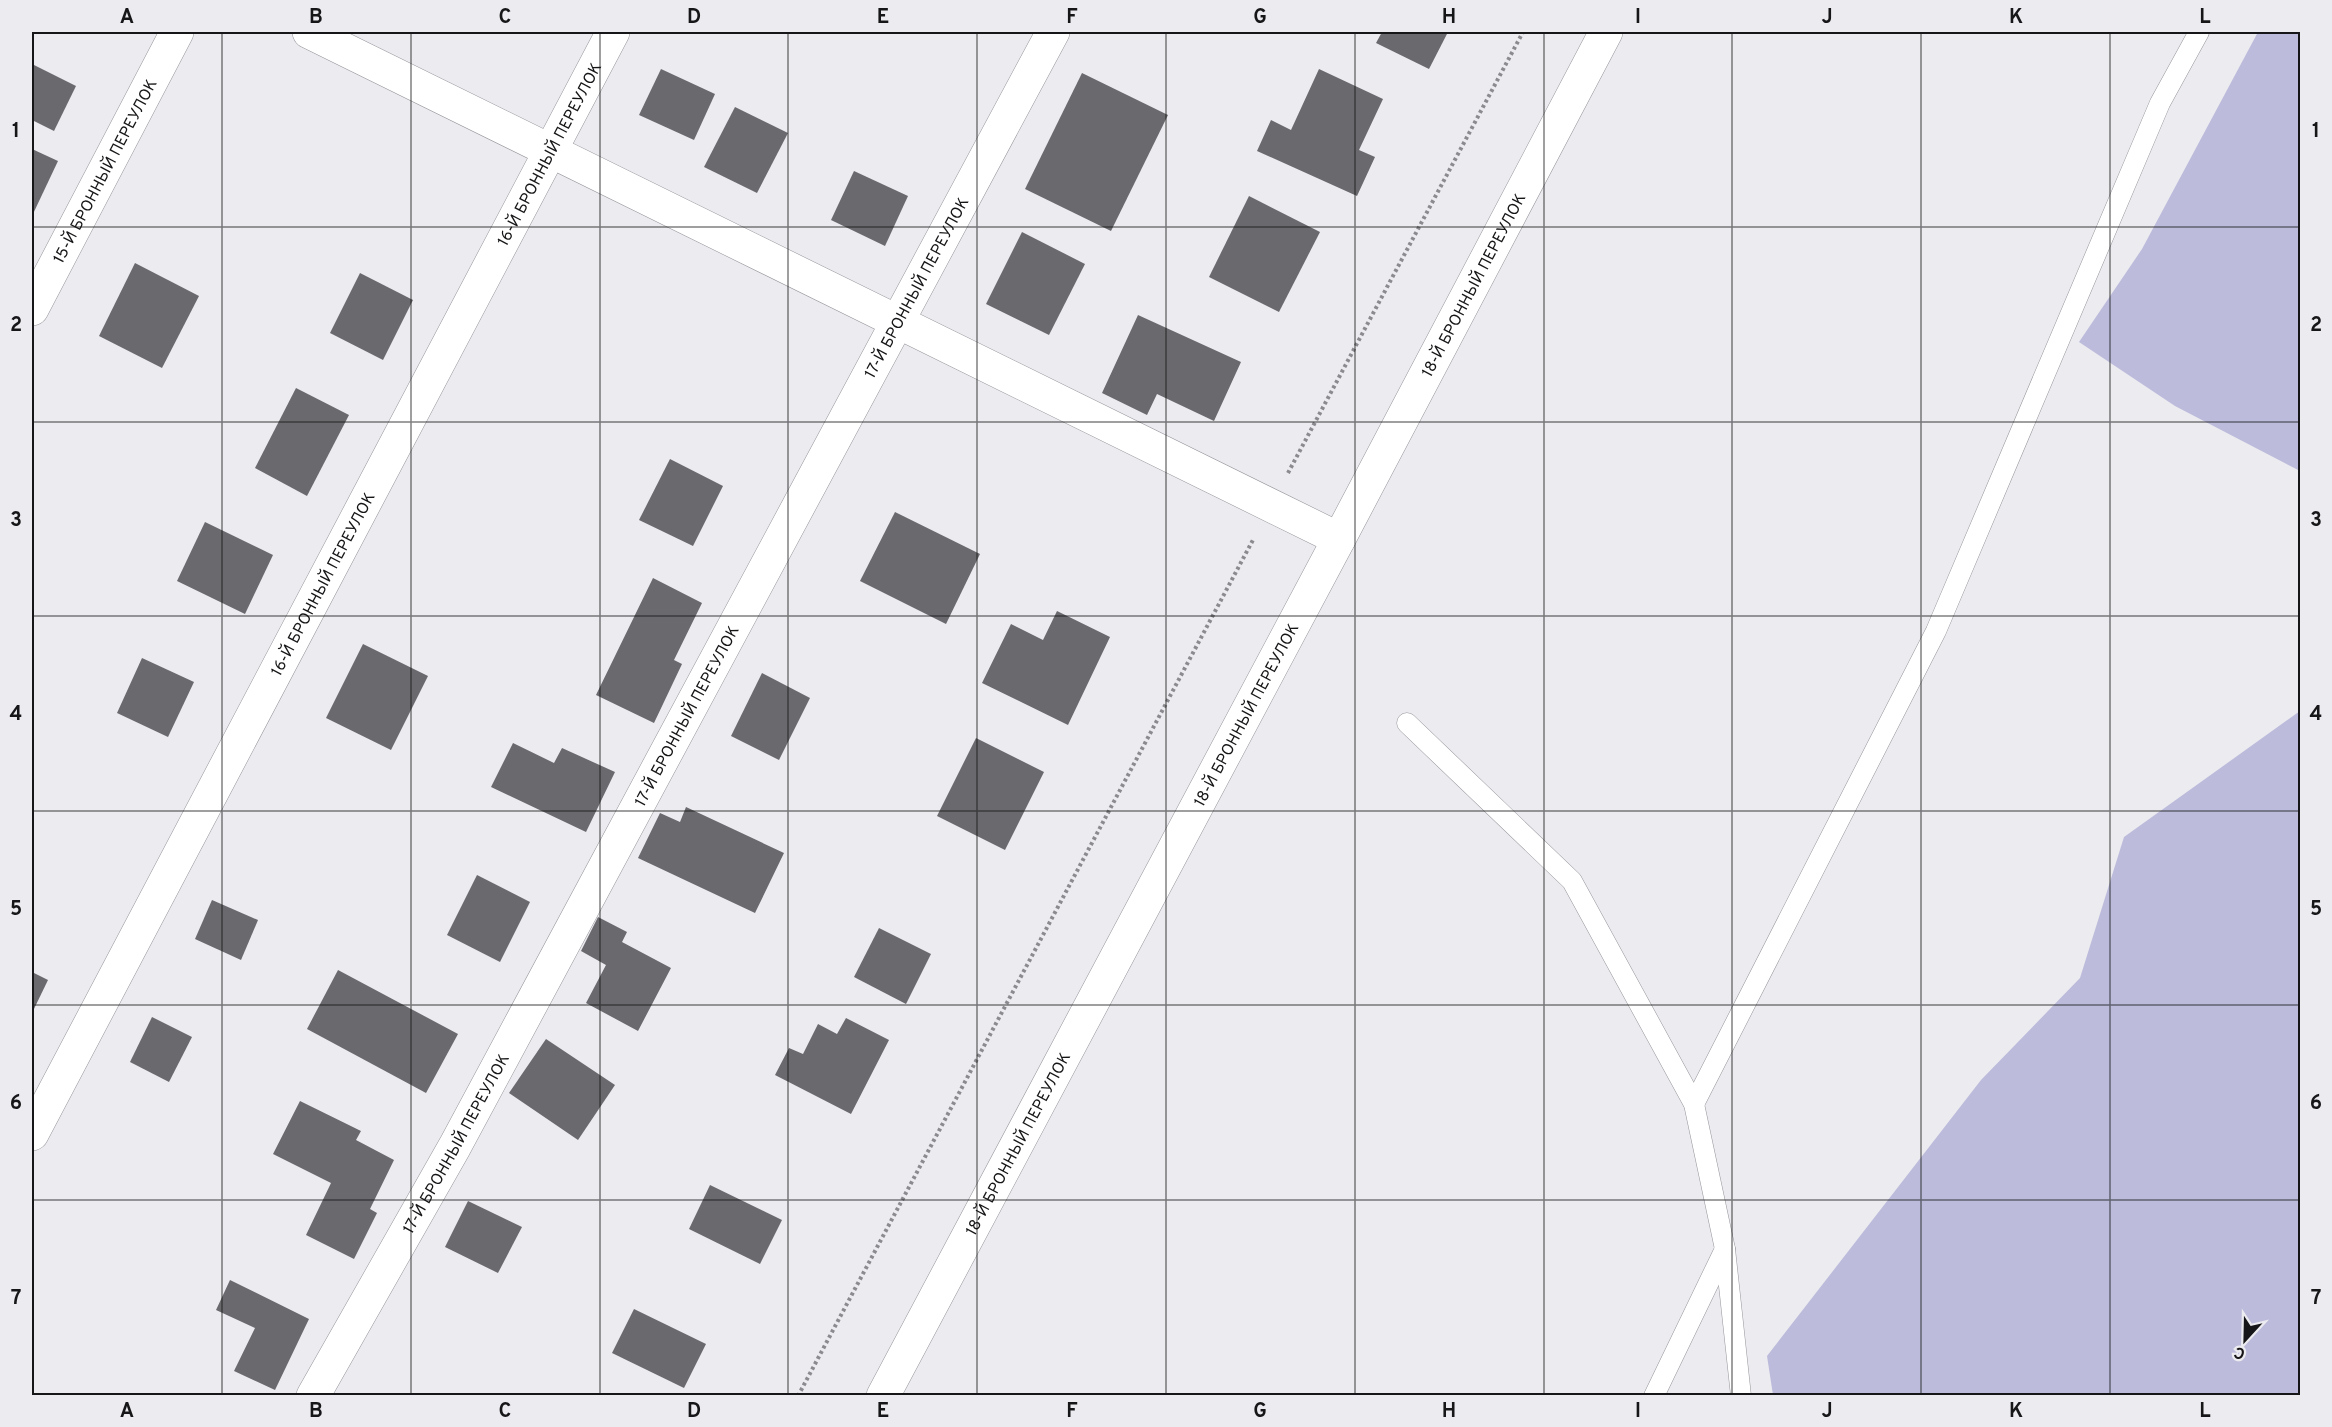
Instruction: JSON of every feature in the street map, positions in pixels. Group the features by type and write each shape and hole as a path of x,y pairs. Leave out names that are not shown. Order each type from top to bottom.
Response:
{"street":[{"name":"15-Й БРОННЫЙ ПЕРЕУЛОК","path":"32,309 177,32"},
{"path":"309,32 1339,539"},
{"name":"16-Й БРОННЫЙ ПЕРЕУЛОК","path":"32,1134 613,32"},
{"name":"17-Й БРОННЫЙ ПЕРЕУЛОК","path":"313,1395 455,1146 1053,32"},
{"name":"18-Й БРОННЫЙ ПЕРЕУЛОК","path":"883,1395 1606,32"}],"lane":[{"path":"1694,1104 1935,631 2160,104 2199,32"},
{"path":"1407,723 1572,881 1694,1104 1725,1249 1741,1395"},
{"path":"1654,1395 1725,1249"}],"path":[{"path":"798,1395 1523,32"}],"shaded area":[{"path":"2258,32 2300,32 2300,471 2175,406 2079,342 2142,249"},
{"path":"2300,711 2300,1395 1773,1395 1767,1356 1981,1080 2080,978 2124,837"}],"building":[{"path":"1382,32 1448,32 1429,69 1376,43"},
{"path":"32,64 76,86 54,131 32,120"},
{"path":"661,69 715,94 694,140 639,115"},
{"path":"1319,69 1383,99 1359,150 1375,157 1357,196 1257,151 1271,120 1291,130"},
{"path":"1082,73 1168,115 1111,231 1025,189"},
{"path":"735,107 788,133 757,193 704,167"},
{"path":"32,149 58,161 32,216"},
{"path":"854,171 908,196 885,246 831,220"},
{"path":"1249,196 1320,232 1279,312 1209,277"},
{"path":"1022,232 1085,264 1049,335 986,304"},
{"path":"135,263 199,296 162,368 99,336"},
{"path":"360,273 413,300 383,360 330,333"},
{"path":"1138,315 1241,362 1214,421 1157,394 1147,415 1102,393"},
{"path":"296,388 349,415 307,496 255,468"},
{"path":"670,459 723,486 693,546 639,520"},
{"path":"895,512 980,554 946,624 860,581"},
{"path":"205,522 273,555 245,614 177,581"},
{"path":"653,578 702,603 674,660 682,664 654,723 596,695"},
{"path":"1057,611 1110,637 1068,725 982,683 1011,624 1043,640"},
{"path":"363,644 428,676 391,750 326,718"},
{"path":"142,658 194,682 168,737 117,713"},
{"path":"762,673 810,698 779,760 731,736"},
{"path":"976,738 1044,772 1005,850 937,816"},
{"path":"513,743 554,763 562,748 615,772 586,832 491,787"},
{"path":"686,807 784,853 755,913 638,858 660,813 680,822"},
{"path":"477,875 530,902 500,962 447,935"},
{"path":"212,900 258,920 241,960 195,939"},
{"path":"598,917 627,932 622,942 671,968 638,1031 586,1003 606,965 581,951"},
{"path":"879,928 931,954 906,1004 854,977"},
{"path":"338,970 458,1034 426,1093 307,1029"},
{"path":"32,972 48,980 32,1013"},
{"path":"152,1017 192,1037 169,1082 130,1062"},
{"path":"846,1018 889,1040 851,1114 775,1075 789,1048 803,1054 818,1024 837,1034"},
{"path":"546,1039 615,1085 578,1140 509,1093"},
{"path":"300,1101 361,1131 356,1140 394,1160 370,1209 377,1213 354,1259 306,1235 331,1183 273,1154"},
{"path":"710,1185 782,1220 760,1264 689,1229"},
{"path":"468,1201 522,1227 498,1273 445,1247"},
{"path":"230,1280 309,1319 275,1390 234,1371 255,1328 216,1310"},
{"path":"634,1309 706,1344 684,1388 612,1353"}]}
